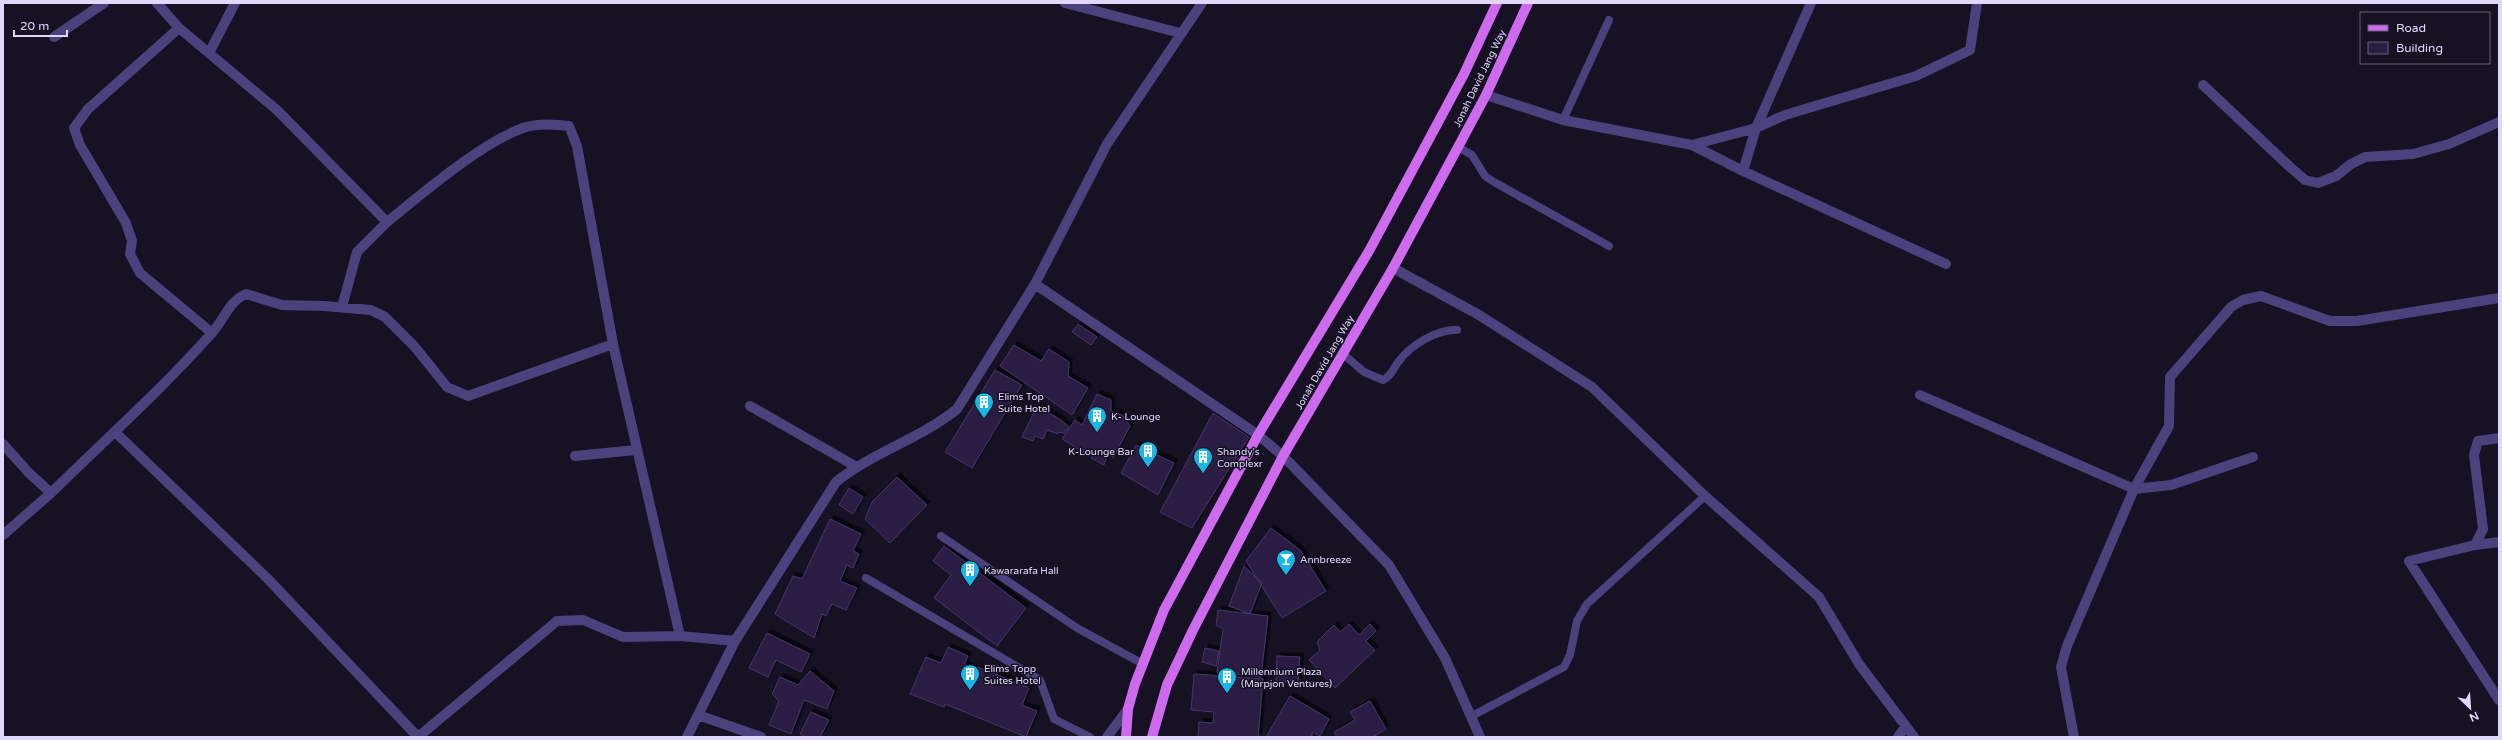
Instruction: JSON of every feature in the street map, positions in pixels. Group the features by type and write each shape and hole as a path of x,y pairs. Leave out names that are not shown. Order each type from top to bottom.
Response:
{"main road":[{"path":"1126,737 1128,709 1143,664 1164,610 1258,436 1369,251 1464,74 1496,3"},
{"name":"Jonah David Jang Way","path":"1152,737 1167,685 1284,456 1392,268 1458,148 1486,94 1528,3"}],"street":[{"path":"54,37 104,3"},
{"path":"157,3 179,28 277,110 387,222"},
{"path":"209,53 235,3"},
{"path":"1065,3 1180,34"},
{"path":"687,737 734,641 836,482 855,466 938,424 957,409 1035,284 1107,144 1202,3"},
{"path":"1743,171 1756,128 1811,3"},
{"path":"1692,145 1756,128 1785,115 1916,76 1970,50 1977,3"},
{"path":"179,28 88,109 74,128 80,145 126,223 132,241 130,254 140,273 212,333"},
{"path":"2204,85 2305,180 2318,182 2336,176 2351,164 2365,157 2413,154 2449,144 2499,122"},
{"path":"1486,94 1563,120 1692,145 1743,171 1946,264"},
{"path":"342,307 357,252 387,222 492,143 524,128 550,124 568,126 577,146 613,344 636,450 680,636"},
{"path":"1392,268 1479,315 1592,387 1704,496 1819,597 1859,664 1914,737"},
{"path":"1035,284 1258,436 1284,456 1390,565 1429,629 1472,716 1480,737"},
{"path":"3,535 51,493 115,432 212,333 236,298 246,294 282,305 342,307 372,310 385,317 415,347 447,387 468,396 613,344"},
{"path":"2074,737 2061,667 2067,646 2134,489 2169,426 2170,377 2231,307 2243,300 2260,296 2330,321 2357,321 2499,298"},
{"path":"1920,395 2134,489 2171,485 2253,457"},
{"path":"750,406 855,466"},
{"path":"115,432 267,578 418,737 536,636 557,621 583,620 623,637 680,636 734,641"},
{"path":"2474,545 2483,529 2474,455 2478,441 2499,438"},
{"path":"3,444 29,473 51,493"},
{"path":"575,456 636,450"},
{"path":"2499,542 2474,545 2409,561 2499,700"},
{"path":"1107,737 1128,709"},
{"path":"698,715 761,737"},
{"path":"1898,737 1906,726"}],"lane":[{"path":"1563,120 1609,20"},
{"path":"1458,148 1472,155 1485,176 1494,182 1609,246"},
{"path":"1343,354 1364,372 1383,380 1390,376 1399,360 1422,341 1448,330 1457,330"},
{"path":"1472,716 1564,667 1570,655 1577,621 1587,604 1704,496"},
{"path":"941,536 1077,628 1143,664"},
{"path":"866,578 1040,680 1054,719 1090,737"}],"building":[{"path":"1078,324 1097,337 1091,345 1072,332"},
{"path":"1014,345 1041,361 1049,349 1069,362 1068,376 1088,388 1072,415 1000,366"},
{"name":"Elims Top Suite Hotel","path":"995,370 1022,385 972,468 945,452"},
{"name":"K- Lounge","path":"1097,394 1111,400 1111,411 1122,415 1130,426 1113,458 1109,451 1104,465 1091,458 1094,454 1086,450 1083,452 1062,439 1075,420 1082,425"},
{"path":"1037,406 1061,420 1069,427 1064,433 1057,432 1058,434 1047,430 1043,439 1035,436 1033,441 1022,437"},
{"name":"Shandy's Complexr","path":"1213,413 1249,437 1192,528 1160,512"},
{"name":"K-Lounge Bar","path":"1136,445 1174,463 1158,495 1121,473"},
{"path":"897,477 927,505 890,543 865,519 872,502"},
{"path":"849,488 863,497 853,514 839,505"},
{"path":"830,519 861,534 853,551 859,554 853,568 847,565 840,581 857,588 846,610 832,604 826,616 822,614 814,638 775,614 793,576 802,579"},
{"name":"Annbreeze","path":"1271,528 1300,550 1326,591 1282,618 1246,561"},
{"name":"Kawararafa Hall","path":"944,546 1026,608 997,646 934,598 951,575 933,561"},
{"path":"1244,566 1262,583 1250,614 1229,606"},
{"path":"1218,610 1268,616 1261,677 1217,672 1223,629 1216,625"},
{"path":"1349,624 1359,635 1370,624 1376,631 1366,641 1375,650 1335,688 1309,660 1320,650 1317,642 1334,625 1340,632"},
{"path":"767,633 810,654 801,672 776,660 768,677 749,668"},
{"name":"Elims Topp Suites Hotel","path":"948,647 968,656 964,665 977,670 978,667 1029,688 1022,705 1037,711 1026,737 945,704 944,707 910,694 926,657 941,663"},
{"path":"1205,648 1219,651 1216,666 1202,662"},
{"path":"1277,656 1300,657 1298,682 1276,681"},
{"path":"810,671 834,691 827,709 804,700 791,734 769,725 779,701 772,694 780,677 798,685"},
{"name":"Millennium Plaza (Marpjon Ventures)","path":"1194,674 1263,679 1258,737 1198,737 1199,722 1213,723 1214,712 1191,710"},
{"path":"1290,696 1329,719 1320,736 1313,732 1311,737 1266,737"},
{"path":"1370,701 1386,729 1373,737 1337,737 1334,732 1355,720 1350,712"},
{"path":"811,712 829,720 820,737 806,737 800,734"}],"place":[{"name":"Elims Top Suite Hotel","path":"984,419"},
{"name":"K- Lounge","path":"1097,433"},
{"name":"K-Lounge Bar","path":"1148,468"},
{"name":"Shandy's Complexr","path":"1203,474"},
{"name":"Annbreeze","path":"1286,576"},
{"name":"Kawararafa Hall","path":"970,587"},
{"name":"Elims Topp Suites Hotel","path":"970,691"},
{"name":"Millennium Plaza (Marpjon Ventures)","path":"1227,694"}]}
